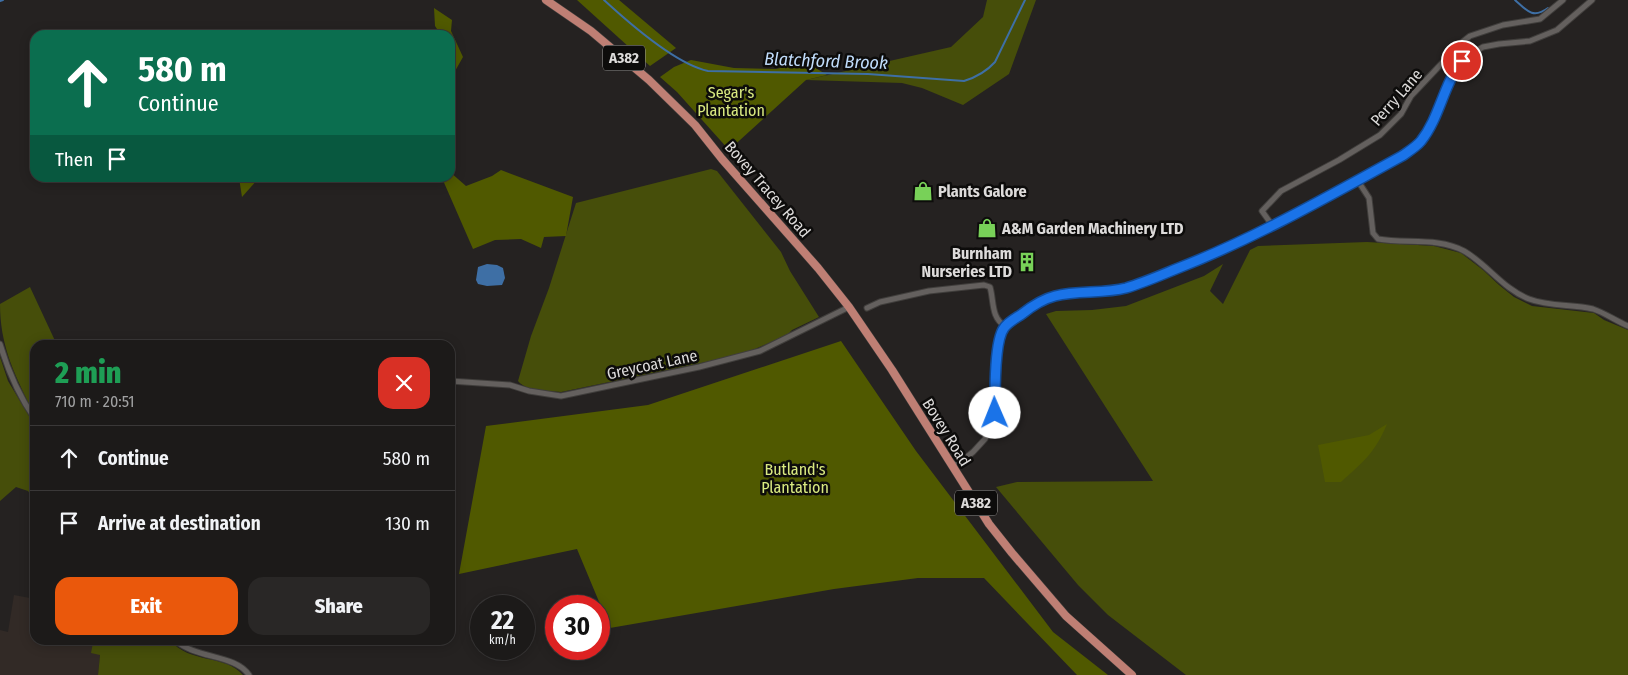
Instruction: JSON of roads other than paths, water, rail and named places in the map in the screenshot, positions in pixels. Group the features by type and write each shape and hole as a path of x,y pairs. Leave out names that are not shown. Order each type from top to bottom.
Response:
{"main road":[{"name":"Bovey Tracey Road","path":"546,0 591,31 635,67 677,106 811,259 849,307"},
{"name":"Bovey Road","path":"849,307 892,370 989,524 1066,616 1132,675"}],"street":[{"name":"Perry Lane","path":"1272,225 1262,211 1269,202 1281,191 1380,136 1401,114 1411,96 1470,36 1503,25 1540,19 1563,0"},
{"path":"951,464 963,460 985,439 995,413 996,366 1001,333 1005,326 1032,306 1044,300 1066,294 1106,292 1145,282 1238,244 1358,181 1402,156 1420,143 1427,132 1448,83 1462,61 1483,47 1530,40 1556,30 1592,0"},
{"path":"1358,181 1369,198 1374,233 1378,239 1413,240 1453,246 1466,252 1485,266 1517,294 1538,303 1592,309 1628,326"},
{"path":"867,308 880,302 929,291 984,285 990,287 996,316 999,322 1005,326"},
{"name":"Greycoat Lane","path":"455,381 510,385 529,391 561,396 699,367 760,351 849,307"},
{"path":"0,344 8,369 24,404 30,412"},
{"path":"182,645 189,650 230,662 246,670 250,675"}],"water":[{"path":"487,264 503,268 505,278 502,285 487,286 478,284 476,280 478,267"}],"waterway":[{"name":"Blatchford Brook","path":"604,0 639,31 667,52 695,67 708,71 868,74 964,81 981,74 995,62 1025,0"},
{"name":"Blatchford Brook","path":"1515,0 1534,13 1548,8"}],"place":[{"name":"Plants Galore","path":"923,191"},
{"name":"A&M Garden Machinery LTD","path":"987,228"},
{"name":"Burnham Nurseries LTD","path":"1027,262"}],"park label":[{"name":"Segar's Plantation","path":"731,101"},
{"name":"Butland's Plantation","path":"795,478"}]}
